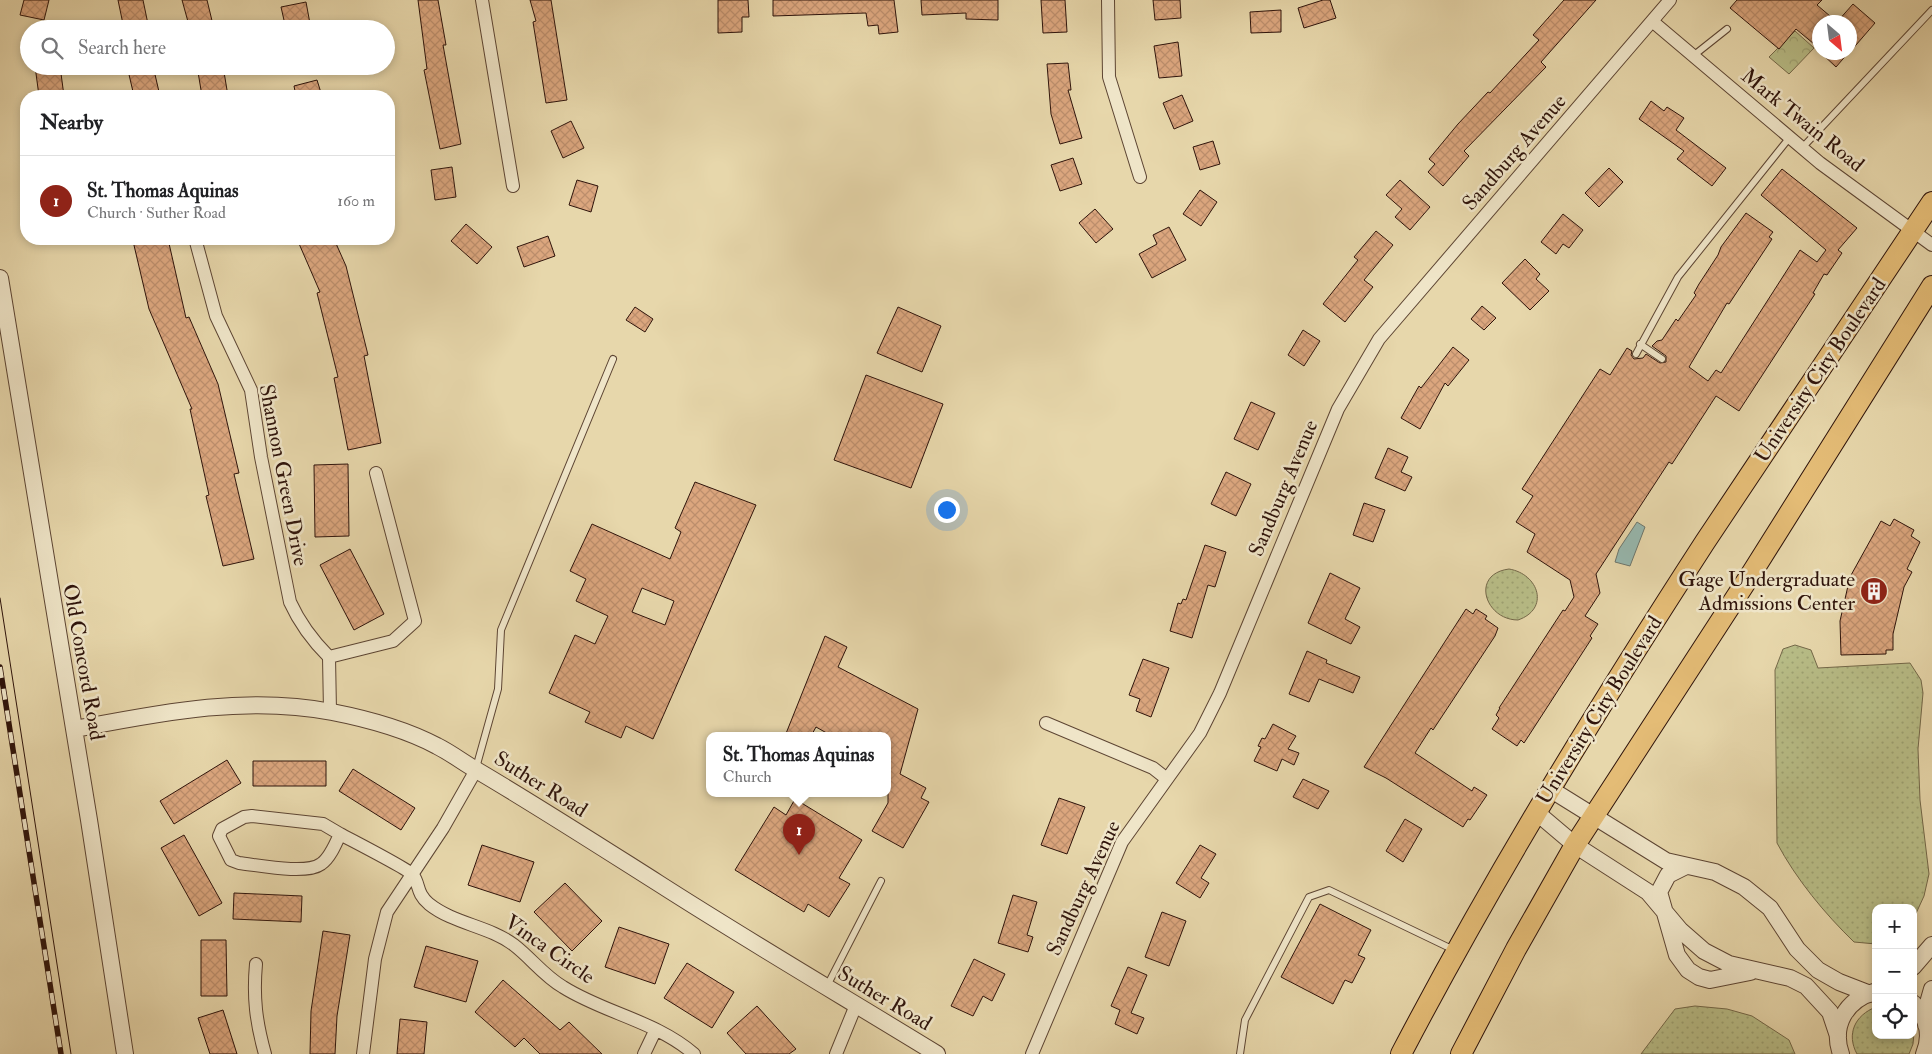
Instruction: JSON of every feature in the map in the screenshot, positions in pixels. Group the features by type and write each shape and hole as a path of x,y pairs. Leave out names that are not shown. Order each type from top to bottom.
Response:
{"main road":[{"name":"University City Boulevard","path":"1401,1054 1455,951 1550,789 1706,541 1932,202"},
{"path":"1461,1054 1516,949 1575,845 1758,562 1932,286"}],"street":[{"path":"482,0 513,186"},
{"path":"1108,0 1109,78 1140,177"},
{"name":"Sandburg Avenue","path":"1032,1054 1122,842 1200,733 1220,693 1338,408 1367,356 1379,339 1670,0"},
{"name":"Mark Twain Road","path":"1652,21 1802,148 1932,245"},
{"name":"Shannon Green Drive","path":"197,245 216,316 251,390 261,457 290,602 308,634 329,657"},
{"name":"Old Concord Road","path":"0,278 125,1054"},
{"path":"330,711 329,657 393,641 414,621 376,473"},
{"name":"Suther Road","path":"74,730 205,707 286,706 330,711 375,721 417,736 438,746 678,890 826,987 937,1054"},
{"path":"1046,723 1153,768 1167,779"},
{"path":"363,1054 375,959 387,912 394,897 413,875 443,828 476,770"},
{"path":"1550,789 1666,861 1715,872 1751,891 1774,912 1797,949 1818,970 1836,980 1872,993"},
{"path":"1536,812 1575,845 1652,894 1680,930 1704,951 1730,964 1790,978 1810,990 1830,1012 1839,1046"},
{"path":"340,834 323,863 314,868 302,869 239,863 232,860 219,836 222,829 244,817 252,816 324,824 413,875"},
{"path":"1686,866 1673,871 1662,883 1659,896 1677,955 1683,965 1693,974 1710,980 1744,972 1758,972"},
{"name":"Vinca Circle","path":"413,875 422,896 430,905 450,916 489,931 514,945 545,974 571,992 608,1010 631,1018 678,1043 694,1054"},
{"path":"1917,962 1932,945"},
{"path":"256,964 253,994 258,1027 265,1054"},
{"path":"1928,1043 1926,1010 1932,989"},
{"path":"1839,1046 1840,1022 1846,1010 1857,1000 1872,993"},
{"path":"836,1054 856,1005"},
{"path":"1917,1014 1928,1043"},
{"path":"644,1054 655,1031"}],"lane":[{"path":"1802,148 1932,10"},
{"path":"1694,56 1727,30"},
{"path":"1636,354 1640,344 1689,262 1790,137"},
{"path":"1640,344 1662,359"},
{"path":"476,770 498,689 500,630 613,359"},
{"path":"826,987 881,881"},
{"path":"1240,1054 1245,1020 1309,896 1329,890 1455,951"}],"green space":[{"path":"1795,31 1812,46 1812,50 1789,74 1769,57"},
{"path":"1509,569 1519,572 1528,578 1537,592 1534,608 1528,615 1518,620 1507,618 1497,613 1490,605 1486,596 1486,587 1489,579 1497,573"},
{"path":"1795,645 1811,650 1818,668 1910,663 1921,680 1923,693 1918,749 1920,800 1929,874 1924,896 1917,911 1917,904 1872,904 1872,944 1854,942 1843,931 1802,883 1777,843 1775,670 1783,649"},
{"path":"1695,1006 1727,1009 1752,1016 1789,1040 1795,1054 1641,1054 1675,1009"},
{"path":"1872,1009 1872,1039 1913,1039 1909,1054 1857,1054 1852,1039 1854,1026"}],"water":[{"path":"1637,522 1645,527 1630,566 1615,562 1619,549"}],"building":[{"path":"24,0 49,0 44,20 20,15"},
{"path":"118,0 143,0 147,20 122,20"},
{"path":"182,0 207,0 212,20 188,20"},
{"path":"418,0 438,0 446,45 443,45 461,144 440,149 424,70 427,69"},
{"path":"530,0 551,0 567,100 546,103 533,22 536,21"},
{"path":"718,0 748,0 749,17 742,17 742,32 718,33"},
{"path":"773,0 894,0 898,32 879,34 878,25 868,26 866,13 773,16"},
{"path":"921,0 998,0 998,20 966,19 966,13 922,15"},
{"path":"1041,0 1065,0 1067,32 1043,33"},
{"path":"1153,0 1180,0 1181,18 1155,20"},
{"path":"1323,0 1330,0 1336,18 1304,28 1298,8"},
{"path":"1564,0 1596,0 1541,62 1546,67 1464,151 1469,156 1443,186 1428,172 1435,164 1429,159 1458,124 1488,92 1490,93 1539,40 1533,35"},
{"path":"1737,0 1822,0 1817,5 1829,15 1812,15 1812,42 1796,29 1779,49 1730,8"},
{"path":"306,2 309,20 284,20 281,7"},
{"path":"1853,4 1875,23 1857,44 1857,15 1843,15"},
{"path":"1281,10 1281,32 1251,33 1250,12"},
{"path":"1178,42 1182,76 1159,78 1154,46"},
{"path":"1829,60 1842,60 1836,67"},
{"path":"1068,63 1071,90 1068,90 1082,138 1060,144 1051,114 1047,64"},
{"path":"36,75 61,75 63,90 38,90"},
{"path":"129,75 155,75 159,90 133,90"},
{"path":"198,75 224,75 227,90 201,90"},
{"path":"317,80 320,90 295,90 294,86"},
{"path":"1182,95 1193,121 1174,129 1163,103"},
{"path":"1651,101 1664,111 1667,107 1684,118 1676,130 1726,168 1712,186 1677,159 1684,151 1639,119"},
{"path":"571,121 584,148 563,158 551,131"},
{"path":"1213,141 1220,164 1200,170 1193,147"},
{"path":"1073,158 1082,184 1060,191 1051,165"},
{"path":"452,167 456,197 435,200 431,170"},
{"path":"1609,168 1623,182 1599,207 1585,193"},
{"path":"1782,169 1857,228 1838,250 1842,253 1827,275 1824,274 1813,293 1815,294 1739,411 1716,396 1672,464 1669,462 1596,574 1600,593 1585,616 1598,624 1590,636 1592,638 1524,743 1521,740 1517,746 1492,729 1499,718 1496,715 1563,610 1565,611 1574,597 1570,580 1527,552 1535,534 1516,522 1533,496 1522,489 1600,369 1610,375 1627,348 1632,351 1631,355 1634,359 1643,358 1646,354 1660,363 1666,362 1666,356 1652,346 1657,341 1662,340 1676,319 1678,321 1696,295 1694,293 1721,247 1746,213 1773,232 1769,237 1772,239 1729,304 1727,303 1689,367 1708,381 1716,370 1721,373 1800,250 1817,262 1826,250 1761,195"},
{"path":"577,180 598,186 591,212 569,205"},
{"path":"1400,180 1430,207 1410,230 1395,217 1402,209 1386,195"},
{"path":"1200,190 1217,202 1201,226 1183,214"},
{"path":"1095,209 1113,229 1096,243 1079,223"},
{"path":"1563,214 1583,230 1569,248 1563,244 1556,254 1541,242"},
{"path":"466,224 492,247 477,264 451,241"},
{"path":"1169,227 1186,260 1152,278 1139,254 1157,244 1153,235"},
{"path":"1376,231 1393,245 1364,280 1373,287 1345,322 1323,304 1358,260 1354,257"},
{"path":"548,236 555,256 524,267 517,247"},
{"path":"134,245 169,245 186,318 189,317 218,384 239,473 234,474 254,559 223,566 206,496 209,495 190,409 192,409 149,309"},
{"path":"300,245 337,245 346,266 368,355 364,356 381,443 348,450 334,378 338,377 317,293 320,292"},
{"path":"1525,259 1540,274 1536,279 1549,291 1530,310 1502,283"},
{"path":"1482,306 1496,318 1484,330 1471,319"},
{"path":"635,307 653,319 645,332 626,320"},
{"path":"898,307 941,326 922,372 877,353"},
{"path":"1303,330 1320,341 1304,366 1288,355"},
{"path":"1453,347 1469,360 1448,386 1445,383 1420,429 1401,418 1419,386 1421,388"},
{"path":"866,375 943,404 911,488 834,460"},
{"path":"1251,402 1275,413 1258,450 1234,439"},
{"path":"1388,448 1408,457 1401,472 1412,477 1405,491 1375,478"},
{"path":"348,464 349,536 315,537 314,465"},
{"path":"1226,472 1251,484 1236,516 1211,504"},
{"path":"695,482 756,505 653,739 626,726 621,738 585,722 590,712 549,693 575,635 595,644 608,616 576,601 586,579 570,571 592,524 670,559 681,532 675,528","holes":["642,588 674,601 665,625 632,612"]},
{"path":"1364,503 1385,510 1373,542 1353,535"},
{"name":"Gage Undergraduate Admissions Center","path":"1894,519 1914,530 1911,536 1920,542 1907,569 1912,572 1904,587 1893,634 1893,650 1886,650 1886,654 1841,655 1840,621 1850,577 1881,521 1890,526"},
{"path":"1205,545 1226,552 1215,587 1208,585 1192,638 1170,631 1178,603 1181,604 1183,599 1186,600"},
{"path":"350,549 384,614 354,630 320,565"},
{"path":"1330,573 1360,588 1345,619 1360,627 1351,644 1308,623"},
{"path":"1466,609 1473,614 1476,609 1487,616 1485,619 1498,628 1495,636 1433,730 1431,728 1415,753 1472,791 1474,787 1487,795 1463,827 1386,778 1364,767"},
{"path":"825,636 847,647 838,667 918,709 900,774 926,788 921,798 929,802 903,848 872,831 888,803 888,797 891,797 891,732 825,732 816,727 813,732 787,732"},
{"path":"1307,651 1327,660 1326,663 1360,677 1353,693 1319,679 1309,702 1289,694"},
{"path":"1143,659 1169,668 1151,717 1136,711 1140,699 1129,695"},
{"path":"1273,724 1296,736 1288,749 1299,753 1294,765 1282,759 1277,771 1254,761 1261,747 1258,746 1262,738 1265,739"},
{"path":"227,760 241,783 174,824 160,801"},
{"path":"253,761 326,761 326,786 253,786"},
{"path":"353,769 415,808 401,830 339,791"},
{"path":"1303,779 1329,791 1318,809 1293,797"},
{"path":"1059,798 1085,807 1067,854 1041,845"},
{"path":"795,799 862,840 839,878 850,884 829,917 808,904 804,912 735,870 774,807 786,815"},
{"path":"1405,819 1422,829 1403,862 1386,851"},
{"path":"184,835 222,903 199,916 161,848"},
{"path":"482,845 534,862 520,902 468,885"},
{"path":"1200,845 1216,854 1201,878 1209,883 1200,898 1176,883"},
{"path":"565,883 602,921 572,951 534,912"},
{"path":"234,893 302,896 301,922 233,919"},
{"path":"1013,895 1037,902 1027,935 1033,937 1028,952 998,943"},
{"path":"1320,904 1371,930 1358,955 1365,958 1352,983 1345,980 1333,1004 1281,977"},
{"path":"1162,912 1186,921 1169,966 1145,957"},
{"path":"619,927 669,944 655,984 605,967"},
{"path":"323,931 350,935 337,1016 335,1054 310,1054 311,1011"},
{"path":"201,940 226,940 227,996 201,996"},
{"path":"426,946 478,961 466,1002 414,987"},
{"path":"974,959 1005,974 992,1001 983,996 973,1016 951,1006"},
{"path":"687,963 734,992 712,1028 664,998"},
{"path":"1128,967 1147,975 1131,1013 1144,1018 1137,1034 1115,1024 1120,1010 1111,1006"},
{"path":"503,980 560,1030 569,1022 602,1054 540,1054 524,1038 515,1047 475,1012"},
{"path":"757,1006 796,1049 789,1054 746,1054 727,1033"},
{"path":"223,1010 237,1054 210,1054 198,1018"},
{"path":"400,1019 427,1022 424,1054 397,1054"}],"tram line":[{"path":"0,598 71,1054"}],"railway":[{"path":"0,667 61,1054"}],"place":[{"name":"Gage Undergraduate Admissions Center","path":"1874,591"},
{"name":"St. Thomas Aquinas","path":"799,855"}]}
